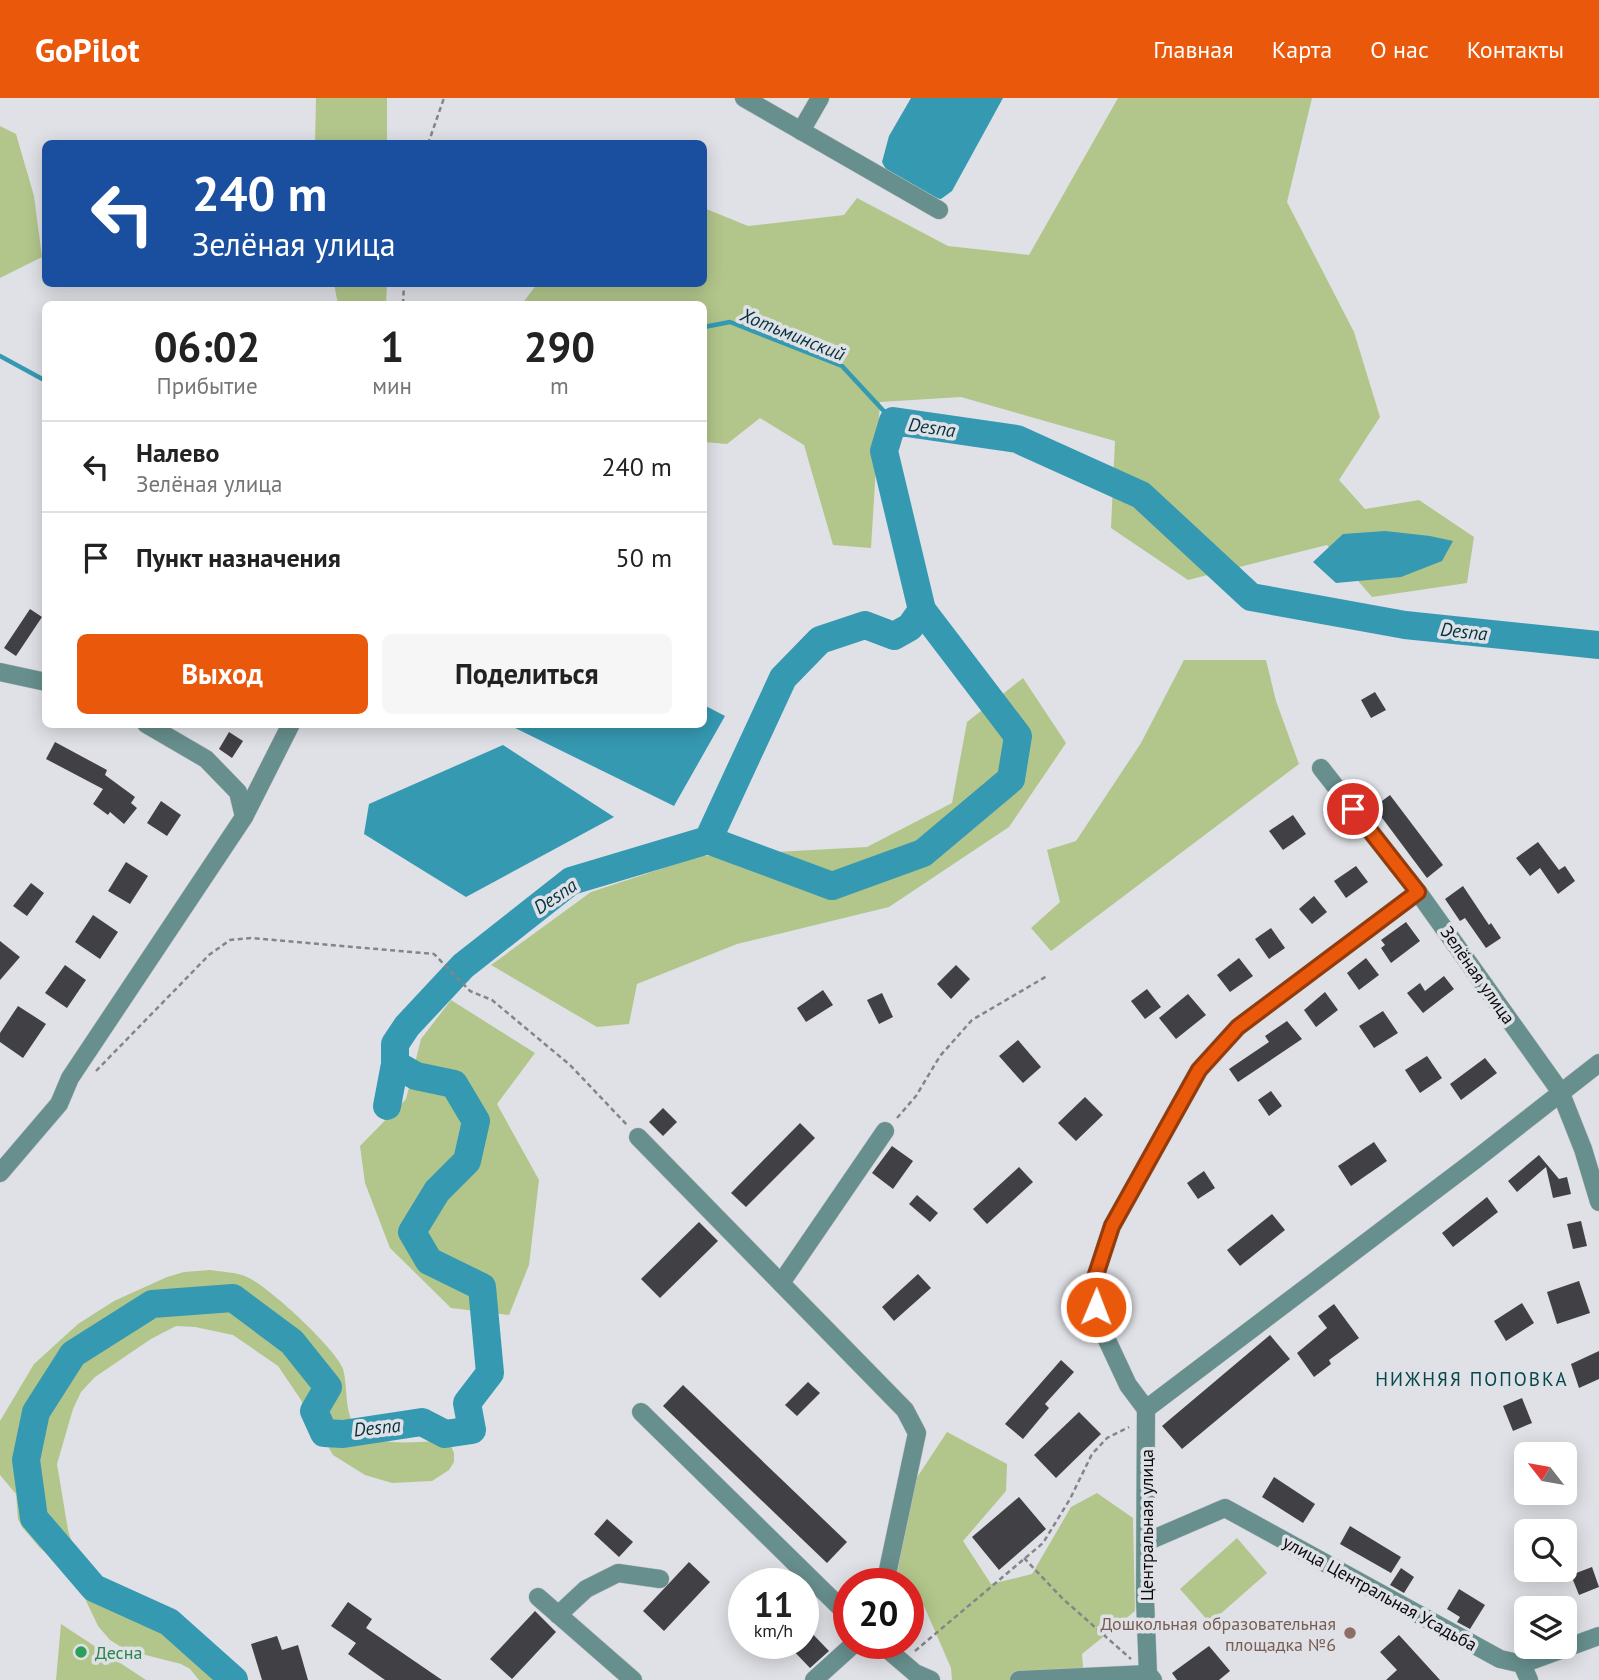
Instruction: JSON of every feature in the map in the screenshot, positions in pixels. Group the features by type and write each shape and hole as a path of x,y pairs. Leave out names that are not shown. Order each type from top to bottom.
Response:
{"street":[{"path":"744,98 939,210"},
{"path":"802,131 820,98"},
{"path":"0,671 42,681"},
{"path":"153,728 206,759 238,792 244,817"},
{"path":"0,1174 60,1104 71,1078 244,817 289,728"},
{"name":"Зелёная улица","path":"1321,768 1418,892 1560,1091 1583,1149 1599,1202"},
{"path":"1418,892 1230,1035 1199,1070 1112,1226 1091,1290 1100,1325 1128,1385 1146,1415 1599,1063"},
{"path":"781,1283 885,1131"},
{"path":"638,1137 905,1410 917,1433 888,1568"},
{"path":"641,1412 833,1600"},
{"name":"Центральная улица","path":"1146,1415 1146,1542 1151,1677"},
{"name":"улица Центральная Усадьба","path":"1146,1542 1225,1508 1525,1672"},
{"path":"558,1615 586,1589 618,1573 660,1579"},
{"path":"538,1597 633,1680"},
{"path":"1525,1672 1599,1636"},
{"path":"814,1680 837,1659"},
{"path":"899,1659 915,1673 931,1680"},
{"path":"1019,1680 1151,1677"}],"path":[{"path":"429,140 444,98"},
{"path":"95,1072 209,955 230,940 251,938 434,954 466,988 492,1000 570,1065 638,1137"},
{"path":"885,1131 916,1096 940,1056 972,1020 1047,976"},
{"path":"902,1662 1043,1542 1070,1499 1092,1454 1107,1438 1146,1415"},
{"path":"1024,1558 1063,1599 1151,1677"}],"green space":[{"path":"316,98 387,98 387,140 315,140"},
{"path":"1118,98 1312,98 1287,202 1354,332 1380,417 1339,480 1365,509 1419,500 1474,537 1467,583 1372,597 1327,545 1188,580 1111,528 1115,441 961,397 880,402 871,548 833,545 804,445 760,418 727,444 707,442 707,301 524,301 535,287 707,287 707,209 748,226 844,215 857,198 948,246 1029,255"},
{"path":"0,126 16,134 34,196 42,257 0,278"},
{"path":"335,287 387,287 386,301 337,301"},
{"path":"1184,660 1266,660 1276,701 1299,764 1051,951 1031,928 1060,902 1047,850 1076,841 1141,743"},
{"path":"1023,678 1066,743 1009,827 889,907 737,944 637,984 629,1024 597,1027 491,965 591,892 700,856 867,847 952,803 967,722"},
{"path":"451,1000 535,1053 497,1104 539,1180 529,1265 509,1315 451,1308 390,1248 365,1183 360,1146 406,1099 421,1039"},
{"path":"210,1270 238,1274 257,1283 315,1333 343,1369 349,1413 356,1428 363,1434 391,1442 442,1441 450,1444 454,1453 454,1462 449,1470 432,1481 392,1483 365,1475 333,1455 278,1366 233,1335 176,1326 151,1339 95,1377 81,1392 73,1409 57,1464 68,1530 76,1557 90,1580 102,1593 119,1599 151,1603 165,1614 173,1633 179,1639 227,1662 240,1680 199,1680 190,1669 181,1664 126,1650 110,1640 98,1626 79,1586 22,1527 18,1519 16,1494 0,1475 0,1421 34,1364 78,1324 114,1301 167,1277 184,1272"},
{"path":"947,1432 1007,1464 1006,1491 963,1541 991,1584 1032,1574 1071,1507 1097,1493 1133,1518 1135,1611 1082,1654 1084,1680 952,1680 951,1668 924,1606 924,1568 898,1568 910,1488"},
{"path":"1237,1538 1267,1573 1210,1623 1180,1589"},
{"name":"Десна","path":"61,1624 146,1680 56,1680"}],"water":[{"path":"911,98 1003,98 952,191 941,199 924,195 899,182 882,162 889,136"},
{"path":"1385,531 1453,541 1442,561 1401,577 1336,583 1313,562 1343,534"},
{"path":"707,707 725,716 674,806 515,728 707,728"},
{"path":"503,745 614,817 466,897 364,834 369,804"}],"building":[{"path":"30,609 42,617 16,656 4,648"},
{"path":"1375,692 1386,710 1371,718 1361,700"},
{"path":"229,732 243,741 232,758 219,749"},
{"path":"55,742 107,770 105,775 135,797 131,803 137,808 124,824 110,812 108,815 93,804 103,789 46,759"},
{"path":"1390,795 1443,865 1427,878 1374,807"},
{"path":"161,801 181,815 167,836 147,823"},
{"path":"1293,815 1306,834 1283,850 1269,831"},
{"path":"1538,842 1559,870 1565,866 1575,881 1558,894 1540,868 1530,876 1516,858"},
{"path":"126,862 148,876 130,904 108,891"},
{"path":"1356,866 1368,882 1346,898 1334,881"},
{"path":"31,883 44,893 27,916 13,906"},
{"path":"1463,886 1501,938 1486,948 1465,918 1460,921 1445,899"},
{"path":"1314,896 1327,912 1312,924 1299,909"},
{"path":"93,915 118,932 100,959 75,942"},
{"path":"1406,922 1420,941 1391,963 1381,948 1385,945 1381,940"},
{"path":"1271,928 1285,948 1269,959 1255,939"},
{"path":"0,941 20,957 0,980"},
{"path":"1239,958 1253,976 1230,992 1217,975"},
{"path":"1366,958 1379,975 1359,990 1347,973"},
{"path":"65,965 86,980 67,1008 45,993"},
{"path":"956,965 970,979 951,999 937,984"},
{"path":"1444,976 1454,989 1423,1013 1407,993 1420,983 1425,991"},
{"path":"1147,989 1161,1007 1145,1019 1131,1001"},
{"path":"823,990 833,1005 806,1022 797,1008"},
{"path":"1325,992 1338,1010 1316,1027 1304,1010"},
{"path":"882,993 893,1017 879,1024 867,1000"},
{"path":"1188,994 1206,1015 1176,1039 1159,1018"},
{"path":"18,1006 46,1024 23,1058 0,1042 0,1033"},
{"path":"1383,1011 1398,1033 1374,1048 1359,1026"},
{"path":"1287,1021 1302,1039 1238,1082 1229,1069 1269,1042 1265,1036"},
{"path":"1018,1040 1041,1067 1023,1083 999,1056"},
{"path":"1427,1056 1442,1078 1420,1093 1405,1070"},
{"path":"1485,1058 1497,1073 1461,1100 1450,1084"},
{"path":"1271,1091 1282,1106 1269,1116 1258,1100"},
{"path":"1085,1097 1103,1115 1076,1141 1058,1123"},
{"path":"663,1108 677,1122 663,1136 649,1122"},
{"path":"800,1123 815,1138 746,1207 731,1193"},
{"path":"1374,1142 1387,1161 1351,1186 1338,1166"},
{"path":"892,1146 913,1161 893,1189 872,1173"},
{"path":"1539,1155 1559,1179 1567,1177 1571,1194 1553,1198 1546,1167 1517,1192 1508,1181"},
{"path":"1019,1167 1033,1182 987,1224 973,1209"},
{"path":"1204,1171 1215,1188 1198,1199 1187,1183"},
{"path":"917,1195 938,1213 930,1222 909,1204"},
{"path":"1487,1197 1498,1212 1453,1247 1442,1233"},
{"path":"1272,1214 1285,1230 1240,1266 1227,1250"},
{"path":"1581,1221 1587,1246 1573,1249 1567,1224"},
{"path":"699,1222 718,1241 660,1298 641,1279"},
{"path":"918,1274 931,1288 894,1321 882,1307"},
{"path":"1579,1281 1590,1313 1557,1324 1547,1292"},
{"path":"1522,1303 1534,1323 1506,1341 1494,1321"},
{"path":"1334,1304 1359,1338 1329,1360 1331,1364 1314,1377 1297,1353 1327,1328 1318,1316"},
{"path":"1270,1335 1290,1359 1182,1449 1162,1426"},
{"path":"1599,1351 1599,1379 1579,1388 1571,1364"},
{"path":"1061,1360 1074,1372 1045,1404 1049,1408 1023,1439 1005,1424"},
{"path":"808,1382 820,1393 797,1416 785,1405"},
{"path":"683,1385 847,1542 827,1563 663,1406"},
{"path":"1522,1398 1532,1423 1513,1431 1503,1406"},
{"path":"1079,1412 1101,1434 1056,1478 1034,1455"},
{"path":"1274,1477 1315,1504 1303,1523 1262,1497"},
{"path":"1019,1497 1046,1529 999,1570 972,1537"},
{"path":"607,1519 633,1542 619,1557 594,1534"},
{"path":"1350,1526 1401,1557 1391,1573 1340,1544"},
{"path":"689,1562 710,1582 664,1631 643,1611"},
{"path":"1592,1567 1599,1587 1579,1595 1574,1582 1577,1582 1577,1573"},
{"path":"1401,1568 1414,1577 1404,1593 1390,1585"},
{"path":"1459,1589 1485,1605 1470,1629 1457,1622 1460,1617 1447,1609"},
{"path":"348,1602 372,1619 366,1628 442,1680 385,1680 348,1654 356,1643 331,1626"},
{"path":"535,1611 556,1632 512,1679 490,1659"},
{"path":"1399,1635 1440,1680 1386,1680 1397,1670 1380,1652"},
{"path":"277,1636 282,1650 298,1645 308,1680 262,1680 251,1644"},
{"path":"819,1641 829,1651 810,1668 801,1659 819,1659"},
{"path":"1209,1646 1230,1671 1219,1680 1177,1680 1172,1673"}],"waterway":[{"name":"Хотьминский","path":"707,326 730,322 842,366 893,421"},
{"name":"Хотьминский","path":"0,356 42,379"},
{"name":"Desna","path":"234,1680 169,1622 94,1588 34,1518 26,1460 36,1412 73,1354 152,1304 233,1298 292,1342 328,1387 314,1411 324,1433 343,1434 422,1422 445,1434 472,1430 467,1403 490,1373 482,1287 429,1261 412,1232 437,1191 467,1161 476,1121 454,1084 416,1076 395,1064 395,1044 407,1026 463,966 571,881 708,840 832,886 923,853 1011,779 1018,736 922,610 884,451 893,421 1017,439 1141,495 1251,597 1405,625 1599,645"},
{"path":"708,840 783,678 820,640 865,625 894,636 910,627 922,610"},
{"path":"387,1106 395,1064"}],"place":[{"name":"Дошкольная образовательная площадка №6","path":"1350,1633"},
{"name":"Десна","path":"81,1652"}],"district":[{"name":"НИЖНЯЯ ПОПОВКА","path":"1472,1379"}],"route":[{"path":"1096,1307 1091,1290 1112,1226 1199,1070 1238,1027 1418,892 1353,809"}]}
